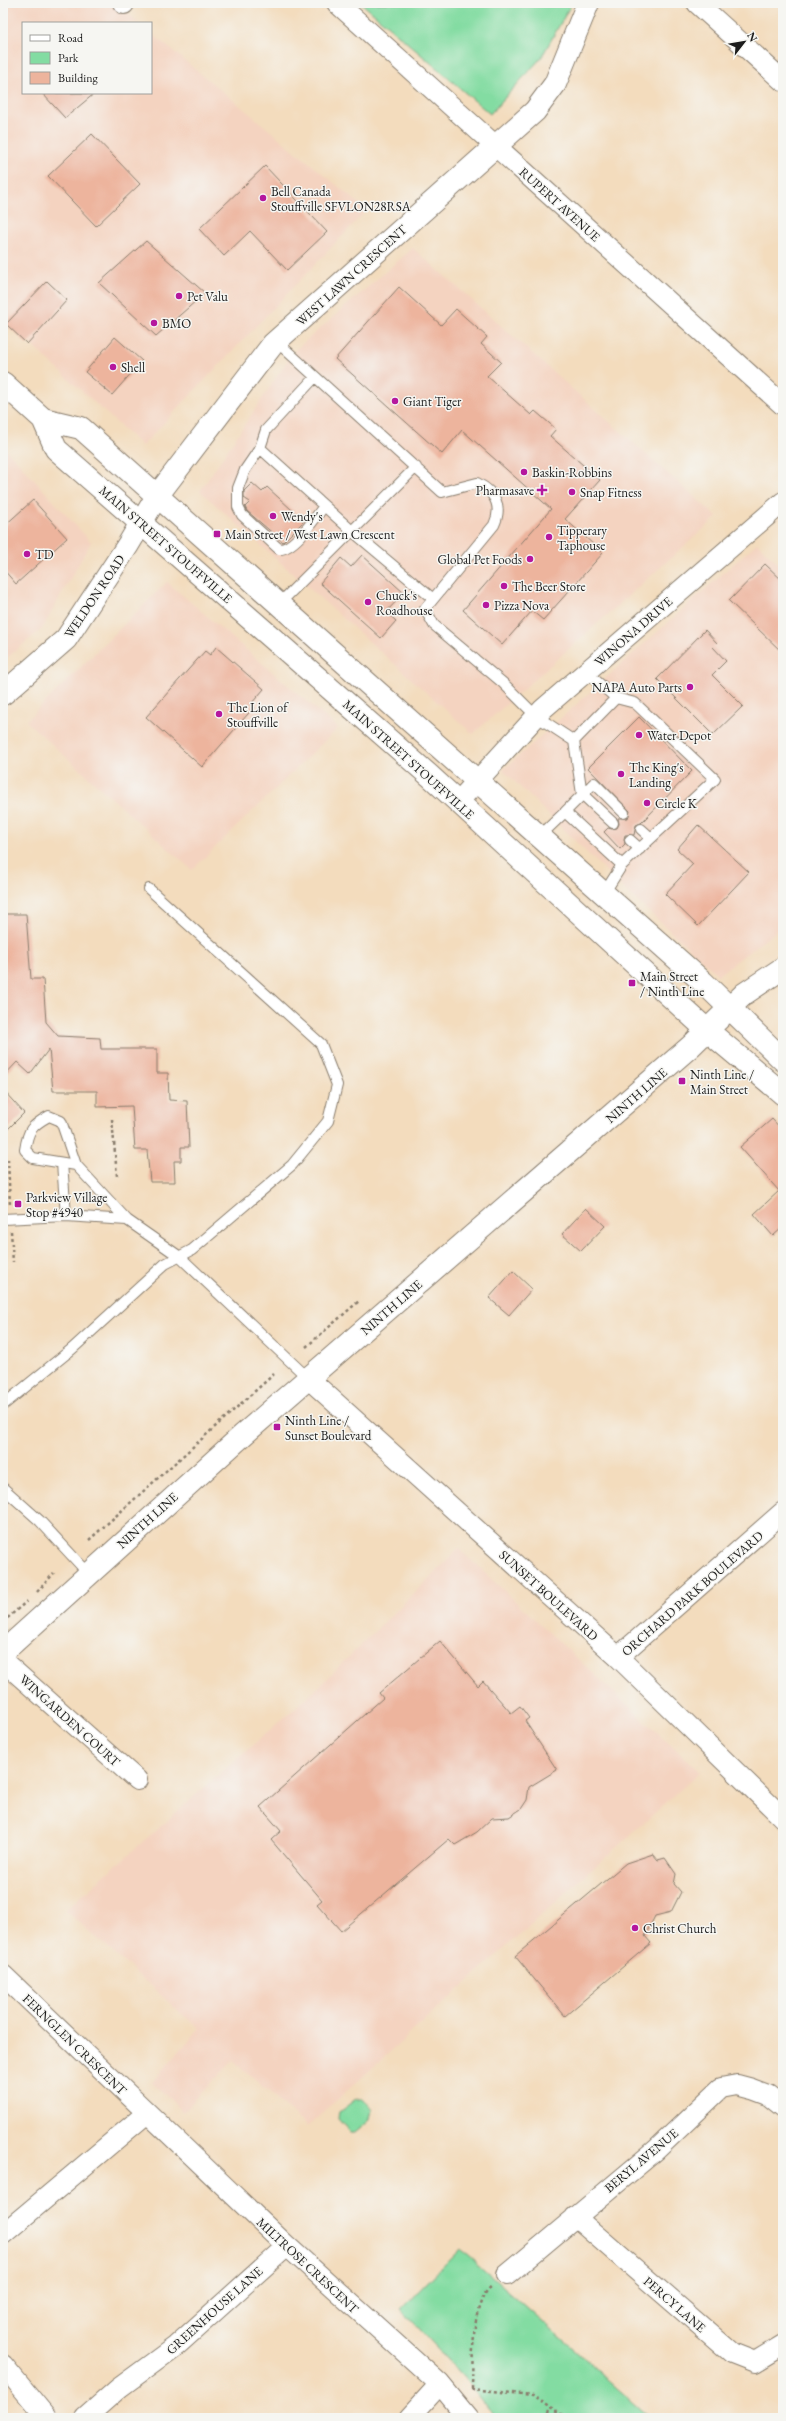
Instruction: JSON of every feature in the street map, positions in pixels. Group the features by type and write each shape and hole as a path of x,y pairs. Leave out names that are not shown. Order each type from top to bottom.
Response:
{"main road":[{"name":"WEST LAWN CRESCENT","path":"158,496 221,411 276,341 535,111 555,84 588,3"},
{"name":"MAIN STREET STOUFFVILLE","path":"3,383 43,419 56,449 458,802 708,1031 783,1094"},
{"name":"MAIN STREET STOUFFVILLE","path":"43,419 81,428 478,782 730,1009 783,1060"},
{"name":"WELDON ROAD","path":"3,694 66,639 142,524 158,496"},
{"name":"NINTH LINE","path":"3,1652 88,1573 708,1031 744,994 783,968"}],"street":[{"name":"RUPERT AVENUE","path":"337,3 783,405"},
{"path":"697,3 783,81"},
{"name":"WINONA DRIVE","path":"458,802 478,782 536,716 783,502"},
{"name":"SUNSET BOULEVARD","path":"309,1379 618,1657 783,1818"},
{"name":"ORCHARD PARK BOULEVARD","path":"618,1657 783,1512"},
{"name":"WINGARDEN COURT","path":"3,1661 137,1780"},
{"name":"FERNGLEN CRESCENT","path":"4,1977 147,2112"},
{"name":"BERYL AVENUE","path":"507,2275 656,2150 721,2088 737,2084 752,2088 768,2095 783,2107"},
{"path":"3,2234 147,2112"},
{"name":"MILTROSE CRESCENT","path":"147,2112 287,2246 440,2384 462,2411"},
{"name":"PERCY LANE","path":"575,2217 732,2354 755,2362 783,2345"},
{"name":"GREENHOUSE LANE","path":"85,2418 119,2388 176,2346 287,2246"},
{"path":"3,2365 47,2418"},
{"path":"409,2418 440,2384"}],"lane":[{"path":"276,341 442,492 452,491 463,485 477,483 488,490 499,505 499,515 494,525 432,598 425,609 434,625 503,684 536,716 574,741 582,794 613,823"},
{"path":"315,377 266,430 260,448 245,470 238,488 238,507 242,516 278,549 291,545 324,506"},
{"path":"260,448 352,531 432,598"},
{"path":"279,604 416,468"},
{"path":"586,672 616,698 635,703 715,778 622,865 603,895"},
{"path":"574,741 616,698"},
{"path":"539,837 594,783 624,812"},
{"path":"565,812 622,865"},
{"path":"641,829 651,838"},
{"path":"630,840 640,849"},
{"path":"4,1403 72,1349 166,1264 192,1250 292,1166 328,1121 337,1085 321,1044 149,889"},
{"path":"76,1165 33,1158 25,1150 27,1132 37,1122 49,1116 61,1121 76,1165 127,1220 180,1257 309,1379"},
{"path":"62,1163 66,1216"},
{"path":"3,1219 66,1216 127,1220"},
{"path":"3,1488 40,1521 88,1573"}],"path":[{"path":"112,1119 117,1176"},
{"path":"306,1347 359,1301"},
{"path":"89,1540 274,1374"},
{"path":"3,1622 37,1593 54,1573"},
{"path":"462,2411 472,2388 474,2324 486,2290 507,2275"},
{"path":"472,2388 533,2395 568,2418"},
{"path":"546,2418 551,2408"}],"shaded area":[{"path":"3,3 115,3 138,22 22,22 22,94 152,94 152,34 367,210 142,446 3,319"},
{"path":"413,248 717,517 473,734 200,491 294,351"},
{"path":"3,446 91,542 42,629 3,661"},
{"path":"757,543 783,568 783,926 718,975 625,890 503,770"},
{"path":"167,582 338,728 192,870 26,721"},
{"path":"459,1549 700,1772 307,2127 233,2060 183,2112 152,2082 199,2029 65,1910 311,1694"}],"green space":[{"path":"361,3 572,3 541,58 490,114"},
{"path":"356,2099 362,2099 372,2111 370,2119 355,2132 350,2132 338,2119 339,2112"},
{"path":"460,2249 651,2418 496,2418 465,2378 401,2309"}],"building":[{"path":"43,94 94,94 65,118"},
{"path":"92,134 140,184 96,226 48,176"},
{"name":"Bell Canada Stouffville SFVLON28RSA","path":"265,166 327,232 287,270 250,231 224,256 199,229"},
{"path":"146,241 205,293 156,336 99,283"},
{"path":"47,281 67,300 27,344 6,324"},
{"path":"399,287 441,325 456,309 487,337 481,344 501,362 487,376 531,415 535,411 556,429 550,436 600,480 565,519 603,553 543,620 532,611 502,645 463,610 551,509 462,430 442,454 335,359"},
{"name":"Shell","path":"115,337 142,361 112,395 85,372"},
{"name":"Wendy's","path":"252,483 262,492 267,487 304,521 283,542 247,511 245,507 250,502 244,498 244,491"},
{"name":"TD","path":"33,500 67,538 16,584 3,569 3,527"},
{"name":"Chuck's Roadhouse","path":"362,555 404,593 386,612 396,621 381,638 320,583 341,558 351,567"},
{"path":"765,564 783,581 783,653 729,601"},
{"path":"705,630 717,643 713,647 726,661 712,675 743,706 713,735 657,679"},
{"path":"216,647 264,689 251,704 254,707 202,767 146,717 205,651 210,655"},
{"path":"639,717 692,771 641,823 636,825 634,835 625,835 625,844 620,849 604,832 608,828 617,828 619,824 618,818 628,818 630,811 588,768"},
{"path":"698,825 749,872 698,926 665,894 693,864 677,849"},
{"path":"3,914 26,914 31,979 43,979 46,1022 58,1036 100,1038 101,1049 157,1049 157,1073 168,1073 169,1100 187,1101 189,1147 181,1147 181,1161 174,1161 175,1182 150,1182 147,1150 135,1150 132,1106 97,1107 97,1091 53,1091 49,1049 30,1074 17,1062 3,1077"},
{"path":"3,1090 24,1113 3,1134"},
{"path":"772,1119 783,1131 783,1227 773,1236 754,1214 779,1191 740,1147"},
{"path":"586,1208 605,1226 581,1251 562,1234"},
{"path":"513,1271 532,1289 509,1315 489,1298"},
{"path":"440,1641 478,1686 483,1681 511,1713 520,1706 529,1718 525,1721 557,1770 529,1787 527,1800 521,1809 509,1817 492,1818 477,1832 455,1845 449,1839 341,1931 317,1904 322,1900 271,1840 281,1831 260,1807 383,1698 379,1693"},
{"path":"653,1854 658,1860 665,1858 676,1874 674,1884 681,1892 671,1912 655,1916 645,1936 651,1943 565,2016 515,1956 626,1863"}],"place":[{"name":"Bell Canada Stouffville SFVLON28RSA","path":"263,198"},
{"name":"Pet Valu","path":"179,296"},
{"name":"BMO","path":"154,323"},
{"name":"Shell","path":"113,367"},
{"name":"Giant Tiger","path":"395,401"},
{"name":"Baskin-Robbins","path":"524,472"},
{"name":"Pharmasave","path":"542,490"},
{"name":"Snap Fitness","path":"572,492"},
{"name":"Wendy's","path":"273,516"},
{"name":"Main Street / West Lawn Crescent","path":"217,534"},
{"name":"Tipperary Taphouse","path":"549,537"},
{"name":"TD","path":"27,554"},
{"name":"Global Pet Foods","path":"530,559"},
{"name":"The Beer Store","path":"504,586"},
{"name":"Chuck's Roadhouse","path":"368,602"},
{"name":"Pizza Nova","path":"486,605"},
{"name":"NAPA Auto Parts","path":"690,687"},
{"name":"The Lion of Stouffville","path":"219,714"},
{"name":"Water Depot","path":"639,735"},
{"name":"The King's Landing","path":"621,774"},
{"name":"Circle K","path":"647,803"},
{"name":"Main Street / Ninth Line","path":"632,983"},
{"name":"Ninth Line / Main Street","path":"682,1081"},
{"name":"Parkview Village Stop #4940","path":"18,1204"},
{"name":"Ninth Line / Sunset Boulevard","path":"277,1427"},
{"name":"Christ Church","path":"635,1928"}]}
